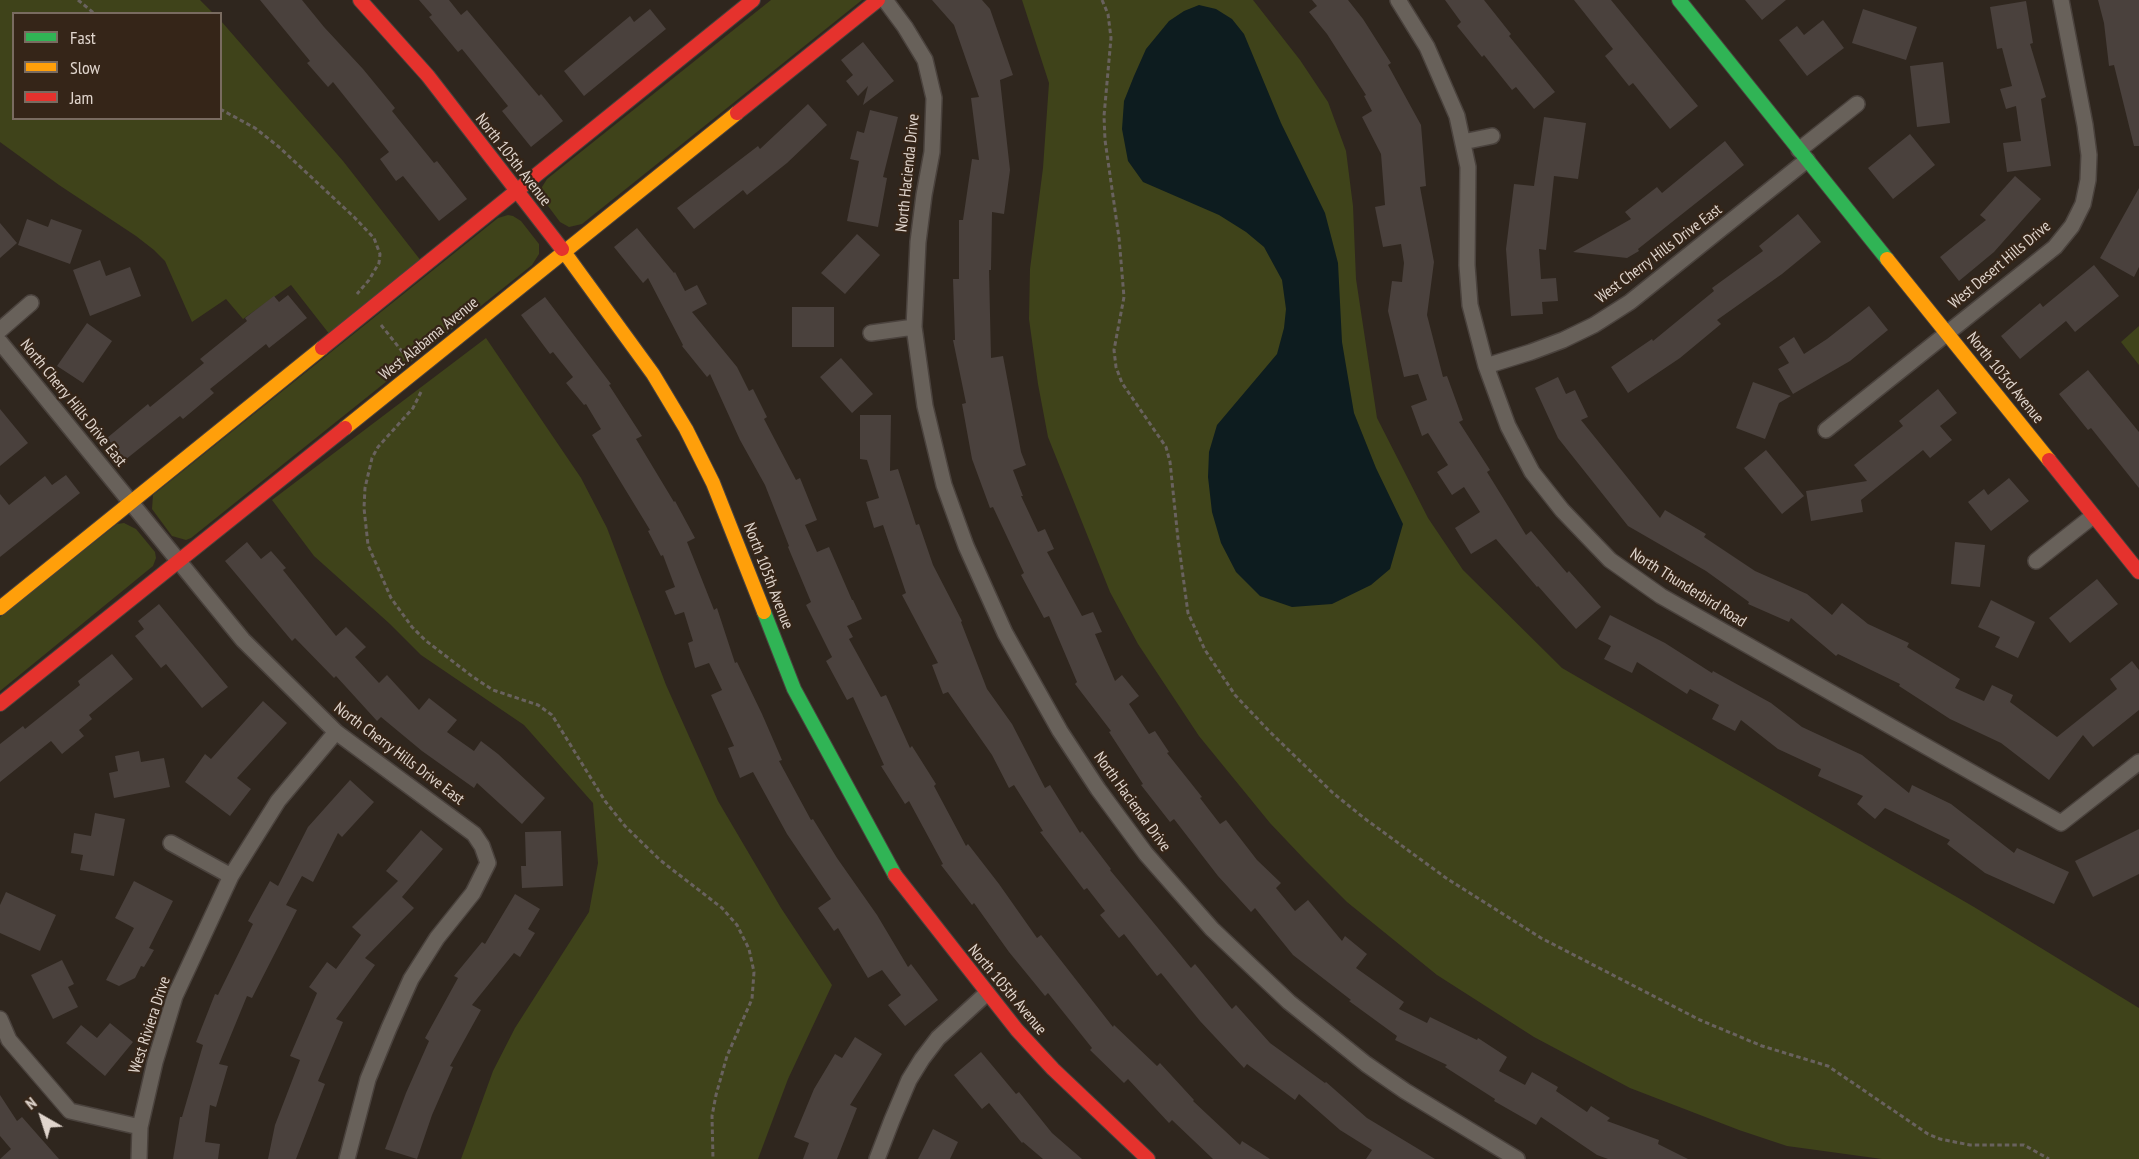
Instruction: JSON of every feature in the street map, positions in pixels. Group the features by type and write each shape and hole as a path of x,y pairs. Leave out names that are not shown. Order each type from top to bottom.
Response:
{"street":[{"name":"North 105th Avenue","path":"360,0 428,76 564,252 653,374 686,429 713,483 794,689 895,875 987,993 1053,1069 1148,1159"},
{"path":"0,608 753,0"},
{"name":"West Alabama Avenue","path":"0,704 878,0"},
{"name":"North Hacienda Drive","path":"885,0 926,60 934,98 932,152 918,242 914,327 925,406 944,485 966,546 1023,667 1060,731 1110,805 1146,854 1205,921 1289,1002 1328,1035 1405,1091 1516,1159"},
{"name":"North Thunderbird Road","path":"1398,0 1427,47 1444,82 1457,117 1468,167 1467,265 1470,305 1486,366 1508,426 1533,472 1562,510 1610,560 1661,596 2061,823 2139,762"},
{"name":"North 103rd Avenue","path":"1679,0 2139,572"},
{"name":"West Desert Hills Drive","path":"1826,430 2055,247 2072,226 2084,204 2088,180 2088,145 2061,0"},
{"path":"1803,155 1857,104"},
{"path":"1463,142 1492,136"},
{"name":"West Cherry Hills Drive East","path":"1486,366 1563,340 1594,325 1621,308 1650,287 1803,155"},
{"name":"North Cherry Hills Drive East","path":"0,330 31,303"},
{"path":"871,333 914,327"},
{"name":"North Cherry Hills Drive East","path":"0,342 243,640 336,732 474,834 482,846 488,863 473,893 437,938 411,979 368,1079 347,1159"},
{"path":"2036,561 2093,516"},
{"name":"West Riviera Drive","path":"139,1159 140,1127 155,1062 175,996 231,876 278,801 336,732"},
{"path":"171,843 231,876"},
{"path":"878,1159 900,1100 922,1059 938,1038 987,993"},
{"path":"0,1019 9,1040 70,1111 140,1127"}],"path":[{"path":"78,0 92,12"},
{"path":"1102,0 1108,14 1111,38 1104,116 1105,140 1119,238 1124,297 1114,350 1116,367 1122,383 1166,447 1170,462 1188,613 1205,650 1235,695 1277,739 1348,806 1446,878 1541,938 1700,1020 1762,1046 1828,1066 1928,1134 1970,1145 2024,1145 2049,1159"},
{"path":"222,111 255,128 279,147 374,238 380,254 379,263 355,299 417,370 423,382 419,399 413,408 378,447 372,458 365,488 365,527 369,545 391,598 412,627 425,640 473,677 493,690 538,705 552,715 605,801 620,819 660,860 731,916 749,949 754,972 752,999 727,1056 716,1095 712,1116 713,1159"}],"green space":[{"path":"0,0 200,0 212,12 12,12 12,120 222,120 222,22 343,161 425,266 334,340 291,285 243,319 226,299 192,322 165,261 154,250 0,142"},
{"path":"771,0 862,0 582,224 569,227 560,222 542,198 542,187 547,179"},
{"path":"1022,0 1253,0 1300,60 1328,102 1346,151 1353,206 1356,279 1377,418 1428,518 1463,570 1562,668 1974,907 2139,1008 2139,1159 1882,1159 1787,1146 1739,1130 1630,1088 1534,1037 1437,975 1347,902 1305,860 1270,823 1199,736 1138,644 1110,592 1048,437 1029,319 1030,269 1043,168 1049,83"},
{"path":"508,215 521,221 539,244 539,254 532,265 191,538 186,540 172,536 152,509 153,495 498,218"},
{"path":"2139,326 2139,365 2121,342"},
{"path":"486,338 581,478 607,528 666,685 718,801 781,908 832,985 788,1079 758,1159 461,1159 493,1071 515,1028 589,912 598,863 593,803 524,725 421,655 314,556 272,500"},
{"path":"124,523 136,529 155,552 156,558 153,566 0,691 0,617 117,524"}],"shaded area":[{"path":"1199,5 1216,9 1232,19 1244,34 1281,123 1325,213 1338,263 1342,342 1354,413 1376,468 1403,524 1390,569 1371,585 1332,604 1292,607 1260,596 1236,572 1221,543 1212,512 1208,477 1209,452 1217,425 1277,354 1286,309 1282,280 1264,247 1246,232 1219,215 1143,182 1128,161 1122,129 1124,101 1146,49 1169,21"}],"building":[{"path":"260,0 302,0 363,69 395,108 392,111 434,163 437,161 467,199 439,221 403,176 396,181 380,159 389,152 333,82 328,87 307,63 310,61"},
{"path":"419,0 449,0 461,15 467,10 563,121 531,147 502,111 508,106 462,49 458,52 429,17 432,15"},
{"path":"932,0 982,0 990,9 1013,75 1000,80 1010,170 1004,214 992,212 991,270 989,270 991,358 1003,356 1021,452 1026,465 1013,470 1023,496 1021,496 1038,532 1045,529 1054,549 1047,552 1082,616 1093,612 1102,632 1095,634 1115,681 1122,675 1139,696 1129,704 1149,734 1155,731 1169,752 1167,753 1220,824 1226,820 1257,860 1281,883 1276,888 1295,911 1308,900 1342,941 1345,936 1367,954 1356,968 1404,1002 1399,1009 1427,1023 1430,1017 1477,1040 1478,1038 1507,1057 1499,1071 1525,1085 1532,1072 1558,1087 1556,1091 1587,1112 1591,1106 1610,1118 1607,1121 1659,1140 1658,1144 1688,1159 1608,1159 1597,1155 1541,1117 1536,1125 1494,1101 1495,1099 1445,1067 1447,1065 1395,1040 1397,1036 1349,1001 1351,1000 1293,955 1255,908 1251,912 1218,876 1174,819 1170,822 1141,785 1143,784 1109,732 1111,731 1075,684 1077,682 1049,616 1044,618 1021,575 1024,573 993,507 990,508 972,459 962,404 966,403 953,340 955,340 953,279 959,279 959,220 963,220 972,159 979,160 971,98 979,97 954,25"},
{"path":"1312,0 1348,0 1391,63 1388,65 1421,125 1426,186 1420,187 1434,262 1427,315 1443,377 1447,376 1463,420 1459,422 1490,470 1487,472 1526,535 1531,531 1567,573 1569,571 1601,607 1576,629 1496,539 1471,554 1455,528 1480,512 1464,487 1452,495 1437,472 1448,465 1428,433 1422,436 1411,406 1427,400 1418,374 1404,377 1388,311 1392,281 1402,282 1404,263 1401,244 1383,247 1375,207 1385,205 1381,154 1362,117 1372,111 1364,96 1366,95 1327,34 1309,12 1317,6"},
{"path":"1445,0 1484,0 1511,34 1509,36 1555,92 1534,109 1516,87 1512,90 1484,55 1482,57 1457,26 1461,22"},
{"path":"1574,0 1611,0 1698,106 1670,129 1633,83 1629,86 1605,56 1613,49"},
{"path":"1745,0 1786,0 1762,20"},
{"path":"2098,0 2139,0 2139,146 2134,146 2114,65 2109,66 2104,23"},
{"path":"2026,1 2033,43 2030,44 2046,97 2041,99 2051,166 2007,172 2003,143 2021,141 2016,106 2006,109 2000,89 2012,86 2002,48 1997,49 1990,7"},
{"path":"650,9 666,29 584,96 564,71 630,16 634,22"},
{"path":"1863,9 1917,27 1906,60 1852,43"},
{"path":"1823,20 1844,48 1807,76 1779,40 1797,26 1804,35"},
{"path":"863,42 894,81 863,105 868,86 858,96 846,81 853,75 841,60"},
{"path":"1943,62 1950,123 1917,127 1910,66"},
{"path":"808,104 827,125 787,163 747,195 743,190 694,229 677,208 758,146 760,149"},
{"path":"870,110 898,117 883,177 887,178 878,227 847,221 859,161 850,159 857,131 864,133"},
{"path":"1544,117 1586,123 1578,179 1554,176 1546,250 1539,249 1541,279 1556,278 1558,301 1542,302 1543,314 1511,316 1506,249 1514,184 1534,186"},
{"path":"1910,134 1935,165 1893,199 1868,168"},
{"path":"1725,141 1744,165 1638,249 1639,251 1627,258 1573,252 1631,219 1625,212 1657,187 1662,193"},
{"path":"2015,176 2041,199 1994,252 1959,281 1940,257 1986,220 1980,215"},
{"path":"2139,188 2139,267 2134,277 2100,258"},
{"path":"1798,214 1821,242 1782,274 1717,320 1721,324 1680,358 1628,393 1611,367 1652,339 1653,341 1714,291 1712,288 1763,251 1759,246"},
{"path":"27,219 48,227 51,219 82,230 70,264 18,245"},
{"path":"0,223 17,243 0,258"},
{"path":"637,228 675,272 685,291 697,285 707,304 692,312 737,367 749,391 753,389 767,417 764,419 796,480 800,478 817,520 805,525 817,552 829,547 862,619 847,626 853,637 849,639 881,697 886,695 910,748 912,746 936,784 934,786 966,846 968,844 999,884 1037,938 1041,935 1113,1027 1114,1025 1157,1066 1160,1063 1193,1101 1240,1145 1242,1141 1270,1159 1213,1159 1172,1120 1169,1123 1128,1079 1124,1083 1090,1050 1092,1048 1048,993 1045,996 1009,952 974,903 972,905 941,865 943,864 909,801 905,804 881,766 884,765 853,697 847,700 826,661 832,657 806,605 811,602 765,485 740,440 710,374 707,377 682,346 648,278 643,283 614,247"},
{"path":"857,234 880,255 845,294 821,273"},
{"path":"100,260 106,276 130,267 141,296 90,316 73,270"},
{"path":"2094,265 2119,296 2075,332 2066,321 2020,359 2001,336 2040,303 2043,307"},
{"path":"288,295 307,318 269,348 266,344 210,389 214,393 183,419 180,416 125,460 107,438 148,404 150,407 204,363 200,359 247,321 245,318 274,296 279,302"},
{"path":"545,297 611,384 609,385 642,436 636,439 695,538 687,542 714,610 717,608 735,663 737,662 762,714 782,760 779,761 811,820 813,819 877,915 908,967 911,964 938,1000 905,1026 888,1005 901,995 882,970 868,978 838,928 834,931 818,908 831,899 787,834 753,772 740,778 728,748 734,746 711,695 722,690 709,663 695,668 688,643 693,641 684,612 675,615 665,591 675,587 663,555 661,556 648,531 650,530 592,435 601,429 586,404 584,405 566,383 573,377 553,352 550,354 521,315"},
{"path":"1869,306 1888,330 1850,361 1793,394 1778,369 1789,363 1779,347 1794,337 1804,354"},
{"path":"792,307 834,307 834,347 792,347"},
{"path":"87,323 112,341 83,383 57,366"},
{"path":"841,358 873,394 852,413 820,377"},
{"path":"2088,370 2139,432 2139,488 2091,428 2088,430 2059,394"},
{"path":"1558,377 1566,394 1575,390 1588,417 1581,420 1660,518 1665,510 1706,534 1704,537 1755,571 1807,594 1832,615 1842,603 1868,624 1909,643 1907,647 1960,679 1955,688 1984,701 1992,685 2013,695 2010,702 2057,737 2117,689 2110,679 2132,661 2139,670 2139,710 2093,747 2083,735 2049,780 2001,743 1950,719 1899,686 1900,684 1838,654 1836,656 1791,618 1789,622 1748,604 1749,602 1706,571 1628,526 1558,438 1535,388"},
{"path":"1753,382 1791,396 1779,403 1765,439 1736,428"},
{"path":"1938,389 1957,413 1940,426 1952,440 1930,458 1923,450 1861,500 1863,512 1811,521 1806,491 1867,481 1854,465 1903,426 1899,421"},
{"path":"0,409 28,443 0,466"},
{"path":"860,415 891,415 890,471 898,469 916,525 919,524 933,565 962,621 987,689 1012,724 1045,788 1050,785 1080,833 1082,831 1110,870 1191,968 1195,964 1232,1009 1236,1005 1270,1043 1326,1082 1367,1118 1435,1159 1366,1159 1372,1150 1340,1130 1299,1094 1295,1100 1247,1064 1244,1068 1200,1021 1161,973 1157,976 1124,934 1119,938 1100,915 1105,911 1087,888 1084,890 1040,832 1043,831 1014,785 1009,788 992,755 948,692 943,694 932,665 938,663 902,595 906,593 883,525 874,528 866,502 879,498 867,460 860,459"},
{"path":"1766,450 1804,496 1782,514 1744,468"},
{"path":"66,475 80,493 0,557 0,494 9,505 45,476 52,485"},
{"path":"2009,478 2029,501 1991,531 1968,502 1984,489 1988,495"},
{"path":"247,542 261,559 271,551 286,568 283,570 336,636 346,627 366,647 355,657 379,683 387,675 419,710 429,698 457,720 447,732 474,751 481,741 545,798 522,824 477,783 474,788 422,751 381,717 377,721 336,676 334,678 295,638 292,641 225,561"},
{"path":"1955,542 1985,545 1980,587 1951,584"},
{"path":"2097,579 2118,604 2070,643 2049,618"},
{"path":"1991,600 2035,622 2018,658 1995,647 2000,637 1978,627"},
{"path":"159,604 228,687 202,708 166,664 161,668 135,636 144,629 138,621"},
{"path":"1610,615 1665,643 1712,673 1713,671 1771,703 1802,727 1862,755 1909,793 1912,785 1951,804 2014,853 2017,848 2069,872 2054,904 1985,873 1947,844 1950,840 1885,808 1875,819 1857,804 1863,796 1818,776 1821,769 1778,749 1741,720 1735,731 1712,719 1719,705 1690,689 1687,694 1637,662 1632,673 1604,659 1611,646 1598,639"},
{"path":"112,654 133,679 89,715 92,719 79,730 84,736 62,754 51,741 0,782 0,744 23,726 25,729 80,685 78,681"},
{"path":"263,701 287,723 237,778 251,789 230,816 185,782 205,754 211,759"},
{"path":"139,751 141,762 164,758 170,787 114,798 109,773 118,771 115,756"},
{"path":"350,780 374,802 342,837 338,833 313,882 302,876 286,905 297,910 252,998 247,996 219,1064 228,1066 216,1107 210,1105 205,1142 220,1144 218,1159 173,1159 180,1117 182,1117 203,1045 196,1042 215,994 218,995 253,924 248,921 270,881 278,886 308,827"},
{"path":"95,813 125,819 114,876 80,870 83,855 71,853 74,833 91,836"},
{"path":"2139,829 2139,874 2093,897 2075,861"},
{"path":"421,830 443,849 402,897 414,908 365,958 375,965 336,1019 343,1022 318,1081 325,1084 296,1159 268,1159 275,1125 300,1060 290,1056 317,993 309,987 327,962 336,969 361,935 352,927 398,881 386,871"},
{"path":"561,831 563,886 522,888 521,866 526,866 525,832"},
{"path":"134,881 173,901 149,948 154,950 144,967 141,966 135,978 119,986 106,980 134,928 115,918"},
{"path":"6,892 56,915 40,951 0,933 0,905"},
{"path":"515,894 540,909 528,929 535,933 520,957 514,953 472,1005 481,1010 450,1066 453,1067 432,1115 417,1159 385,1149 429,1041 425,1038 458,978 454,976 482,942 485,944"},
{"path":"62,960 74,984 68,987 78,1007 53,1019 31,975"},
{"path":"110,1023 133,1042 105,1076 66,1043 81,1025 97,1038"},
{"path":"855,1037 882,1054 850,1105 857,1108 837,1159 803,1159 809,1143 794,1137 814,1089 835,1054 842,1058"},
{"path":"981,1052 1016,1094 1019,1092 1052,1133 1082,1159 1043,1159 1022,1143 989,1103 982,1109 954,1075"},
{"path":"0,1095 17,1121 22,1117 59,1159 0,1159 11,1149 0,1136"},
{"path":"933,1129 958,1142 950,1159 918,1159"}],"traffic: fast":[{"path":"1679,0 1887,259"},
{"path":"764,612 794,689 895,875"}],"traffic: slow":[{"path":"345,428 737,113"},
{"path":"562,249 653,374 686,429 713,483 764,612"},
{"path":"1887,259 2049,460"},
{"path":"0,608 322,348"}],"traffic: jam":[{"path":"360,0 428,76 562,249"},
{"path":"322,348 753,0"},
{"path":"737,113 878,0"},
{"path":"0,704 345,428"},
{"path":"2049,460 2139,572"},
{"path":"895,875 1017,1030 1053,1069 1148,1159"}]}
